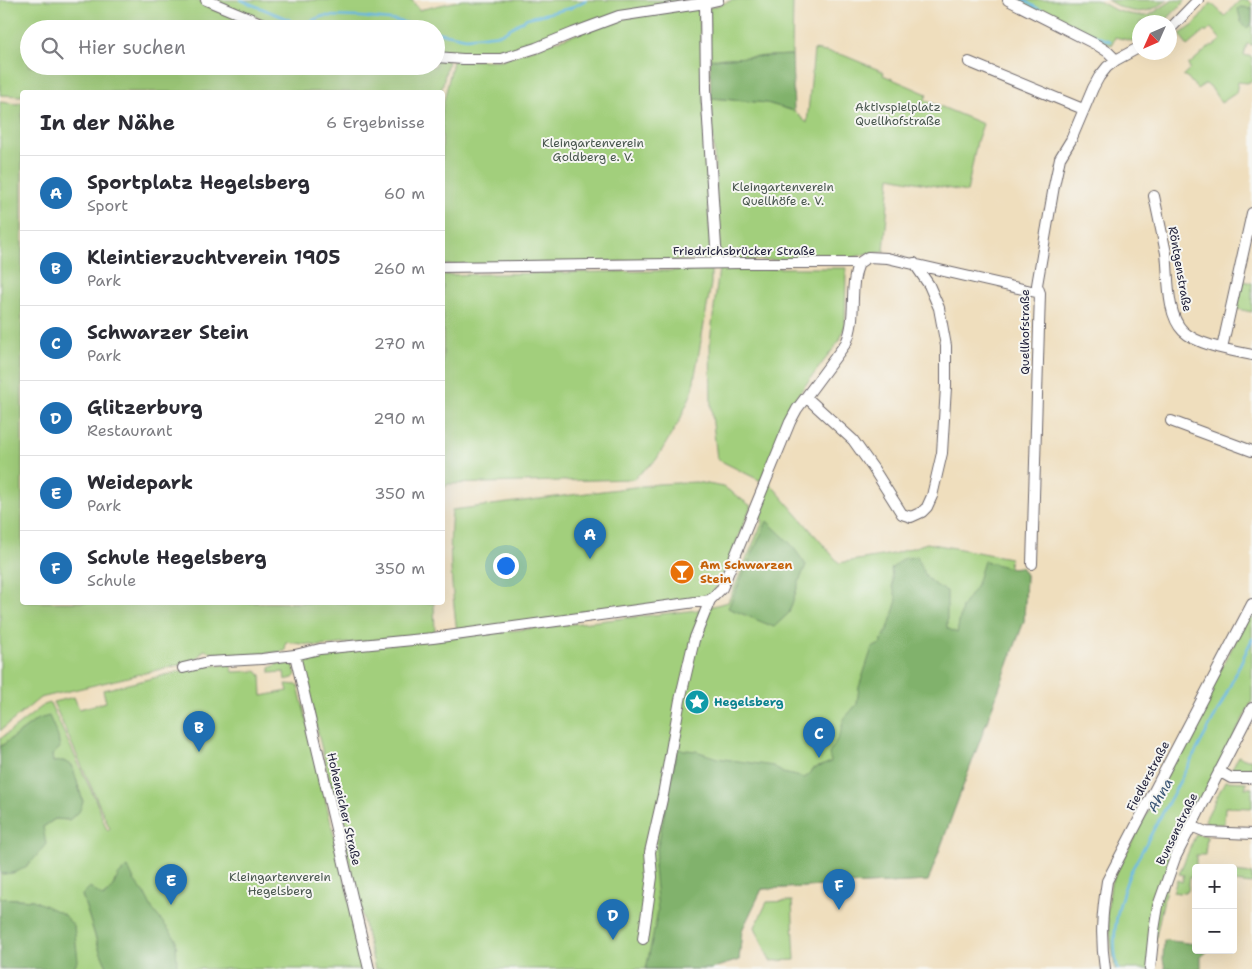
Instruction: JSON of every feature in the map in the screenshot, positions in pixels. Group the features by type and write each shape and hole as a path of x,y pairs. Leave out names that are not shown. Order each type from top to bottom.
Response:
{"street":[{"path":"206,0 254,20"},
{"path":"445,58 501,59 536,48 573,32 620,16 705,4 718,0"},
{"path":"1008,0 1108,52 1116,60"},
{"path":"1177,22 1198,0"},
{"path":"705,4 706,89 717,263"},
{"name":"Quellhofstraße","path":"1032,564 1040,293 1037,285 1054,186 1060,158 1071,140 1099,77 1107,67 1132,51"},
{"path":"969,62 1084,109"},
{"name":"Röntgenstraße","path":"1154,196 1166,254 1175,318 1178,325 1189,336 1252,356"},
{"path":"1222,348 1252,213"},
{"name":"Friedrichsbrücker Straße","path":"445,267 858,263 868,257 887,258 1040,293"},
{"path":"643,939 652,877 650,852 692,648 708,604 722,588 790,422 846,343 851,333 855,272 858,263"},
{"path":"806,397 853,440 902,514 911,517 927,508 932,496 942,453 946,387 946,346 939,308 929,285 914,264"},
{"path":"1171,421 1252,451"},
{"path":"183,668 208,662 262,659 320,649 433,638 708,604"},
{"name":"Fiedlerstraße","path":"1105,969 1101,945 1101,915 1107,881 1252,604"},
{"name":"Hoheneicher Straße","path":"294,655 369,969"},
{"name":"Bunsenstraße","path":"1150,969 1154,930 1161,896 1175,858 1252,708"},
{"path":"1219,771 1231,778 1252,778"},
{"path":"1191,826 1206,832 1252,834"}],"green space":[{"path":"0,0 197,0 245,20 20,20 20,75 445,75 441,90 20,90 20,96 0,95"},
{"path":"212,0 412,0 419,10 462,0 686,0 619,13 533,46 500,56 445,55 445,20 266,20"},
{"path":"733,0 793,0 792,55 710,59 709,8"},
{"path":"1015,0 1097,0 1115,10 1136,15 1132,15 1132,41 1115,37 1112,45"},
{"path":"1107,0 1168,0 1152,9 1138,12 1130,11"},
{"path":"1173,0 1186,0 1171,15 1150,15"},
{"path":"1240,0 1248,0 1252,4 1252,45 1247,44 1244,55 1252,57 1252,81 1247,83 1238,82 1236,93 1221,103 1210,86 1205,84 1197,89 1183,75 1190,69 1188,65 1221,40 1211,28 1187,46 1180,34 1194,25 1211,3 1225,16"},
{"name":"Kleingartenverein Goldberg e. V.","path":"699,7 711,260 445,265 445,97 453,61 501,60 620,19"},
{"path":"1240,7 1252,8 1252,22 1246,28 1241,22 1238,9"},
{"path":"814,50 843,55 884,72 883,75 927,94 925,100 983,124 977,141 967,192 890,177 884,252 868,253 845,260 720,260 711,98 767,103 794,111 807,123"},
{"path":"792,55 794,111 767,103 711,98 710,59"},
{"path":"445,60 448,61 445,74"},
{"path":"0,102 20,103 20,605 434,605 435,633 319,646 286,642 285,651 254,654 234,655 204,650 195,661 40,698 0,731"},
{"path":"719,268 846,268 845,325 840,340 794,400 761,481 717,459 711,406 710,341"},
{"path":"711,270 711,284 692,392 680,420 656,460 633,479 448,484 445,488 445,275"},
{"path":"1243,281 1252,283 1252,312 1237,309"},
{"path":"768,481 839,563 893,554 927,543 1010,558 1009,568 1021,567 1026,575 1024,621 928,881 762,889 742,930 739,960 710,969 375,969 300,659 321,652 697,610 728,602 763,521 756,512"},
{"path":"696,482 724,487 751,506 719,585 708,598 457,632 451,571 452,510 658,484"},
{"path":"767,521 791,544 806,565 789,613 774,627 728,608"},
{"path":"917,556 928,578 947,591 947,628 957,633 962,607 976,587 984,561 1009,568 1021,567 1026,575 1024,621 928,881 762,889 742,930 739,960 710,969 646,969 658,911 654,866 677,749 696,751 717,758 773,766 783,773 805,778 813,769 831,762 829,754 840,734 844,719 857,704 859,687 872,648 880,644 889,626 897,600 891,569 903,559"},
{"path":"1252,609 1252,701 1173,856 1149,969 1115,969 1107,914 1111,883"},
{"path":"288,661 294,666 296,675 293,678 285,680 284,672 270,673 270,668"},
{"name":"Kleingartenverein Hegelsberg","path":"230,664 233,672 256,671 261,675 262,696 288,691 286,684 298,685 366,969 136,969 115,880 112,889 102,897 95,893 82,895 100,951 108,969 72,969 78,961 33,900 0,898 0,874 13,873 43,827 55,819 69,820 83,802 72,765 63,761 53,763 52,755 38,719 0,747 0,739 44,705 50,703 96,801 107,830 110,829 53,702 74,697 79,709 106,702 103,690 199,667"},
{"path":"49,716 58,737 60,748 52,755 53,762 63,761 72,765 83,802 79,812 69,820 55,819 43,827 46,844 27,866 16,872 0,874 0,747 38,719"},
{"path":"1239,756 1244,759 1251,759 1251,773 1234,772 1232,768"},
{"path":"1225,781 1247,782 1245,788 1252,788 1252,808 1225,807 1224,824 1208,824 1205,820"},
{"path":"1196,834 1207,836 1205,855 1196,855 1196,864 1192,864 1192,877 1190,877 1188,891 1173,892 1177,880 1182,882 1184,875 1179,874"},
{"path":"128,867 153,910 176,939 177,969 108,969 100,951 82,895 90,887 103,897 112,888 119,874"},
{"path":"1237,872 1252,874 1252,884 1237,882"},
{"path":"0,898 33,900 63,914 74,926 78,961 72,969 0,969"},
{"path":"792,901 795,960 770,961 755,927 767,902"},
{"path":"1164,940 1192,944 1192,954 1204,954 1201,957 1201,969 1165,969 1163,959"}],"waterway":[{"path":"241,0 290,20"},
{"path":"445,34 466,38 501,34 527,18 571,8 586,0"},
{"path":"1023,0 1066,23 1110,41"},
{"path":"313,20 323,16 390,20"},
{"name":"Ahna","path":"1118,969 1114,945 1116,920 1130,873 1220,707 1252,639"}],"place":[{"name":"Sportplatz Hegelsberg","path":"590,559"},
{"name":"Am Schwarzen Stein","path":"682,572"},
{"name":"Hegelsberg","path":"697,702"},
{"name":"Kleintierzuchtverein 1905","path":"199,752"},
{"name":"Schwarzer Stein","path":"819,758"},
{"name":"Weidepark","path":"171,905"},
{"name":"Schule Hegelsberg","path":"839,910"},
{"name":"Glitzerburg","path":"613,940"}],"park label":[{"name":"Aktivspielplatz Quellhofstraße","path":"898,114"},
{"name":"Kleingartenverein Quellhöfe e. V.","path":"783,194"}]}
